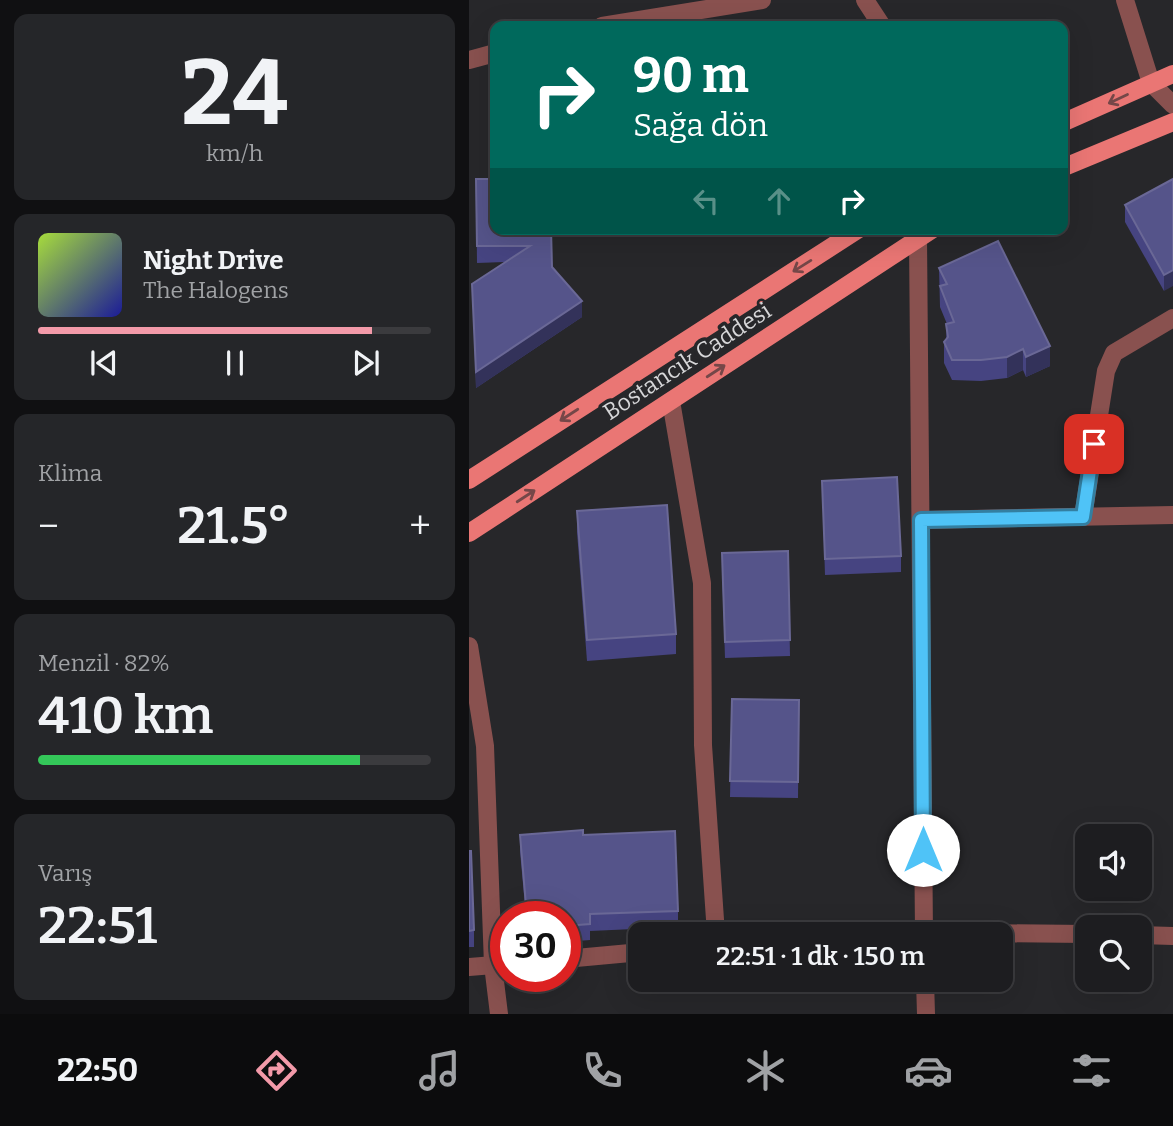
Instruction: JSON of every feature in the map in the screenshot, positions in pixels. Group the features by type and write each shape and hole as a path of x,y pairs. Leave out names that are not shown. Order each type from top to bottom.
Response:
{"main road":[{"path":"1068,120 1173,74"},
{"path":"1068,166 1173,122"},
{"name":"Bostancık Caddesi","path":"469,480 850,235"},
{"name":"Bostancık Caddesi","path":"469,533 923,235"}],"street":[{"path":"633,21 762,0"},
{"path":"865,0 879,21"},
{"path":"1125,0 1151,83 1173,105"},
{"path":"469,60 490,54"},
{"path":"924,922 921,520 926,235"},
{"path":"1083,517 1106,371 1114,353 1173,318"},
{"path":"671,401 702,583 703,745 715,922"},
{"path":"921,520 1173,515"},
{"path":"469,646 485,746 495,901"},
{"path":"1013,934 1075,934"},
{"path":"1152,935 1173,936"},
{"path":"581,958 628,953"},
{"path":"469,967 490,966"},
{"path":"499,992 499,1014"},
{"path":"925,992 926,1014"}],"building":[{"path":"476,179 490,179 490,235 551,235 552,267 582,301 476,372 472,284 530,246 477,246"},
{"path":"1173,179 1173,270 1164,275 1125,205"},
{"path":"998,241 1050,346 1026,357 1023,349 1007,357 952,360 944,342 948,337 946,324 954,322 940,286 947,284 939,268"},
{"path":"897,477 901,556 825,559 822,481"},
{"path":"667,505 676,634 587,640 577,511"},
{"path":"788,551 790,640 725,642 722,553"},
{"path":"732,699 799,700 798,782 730,781"},
{"path":"583,830 583,835 675,831 678,911 590,914 590,924 581,925 581,901 526,901 520,835"},
{"path":"469,851 474,930 469,931"}],"route":[{"path":"923,850 921,520 1083,517 1094,444"}]}
